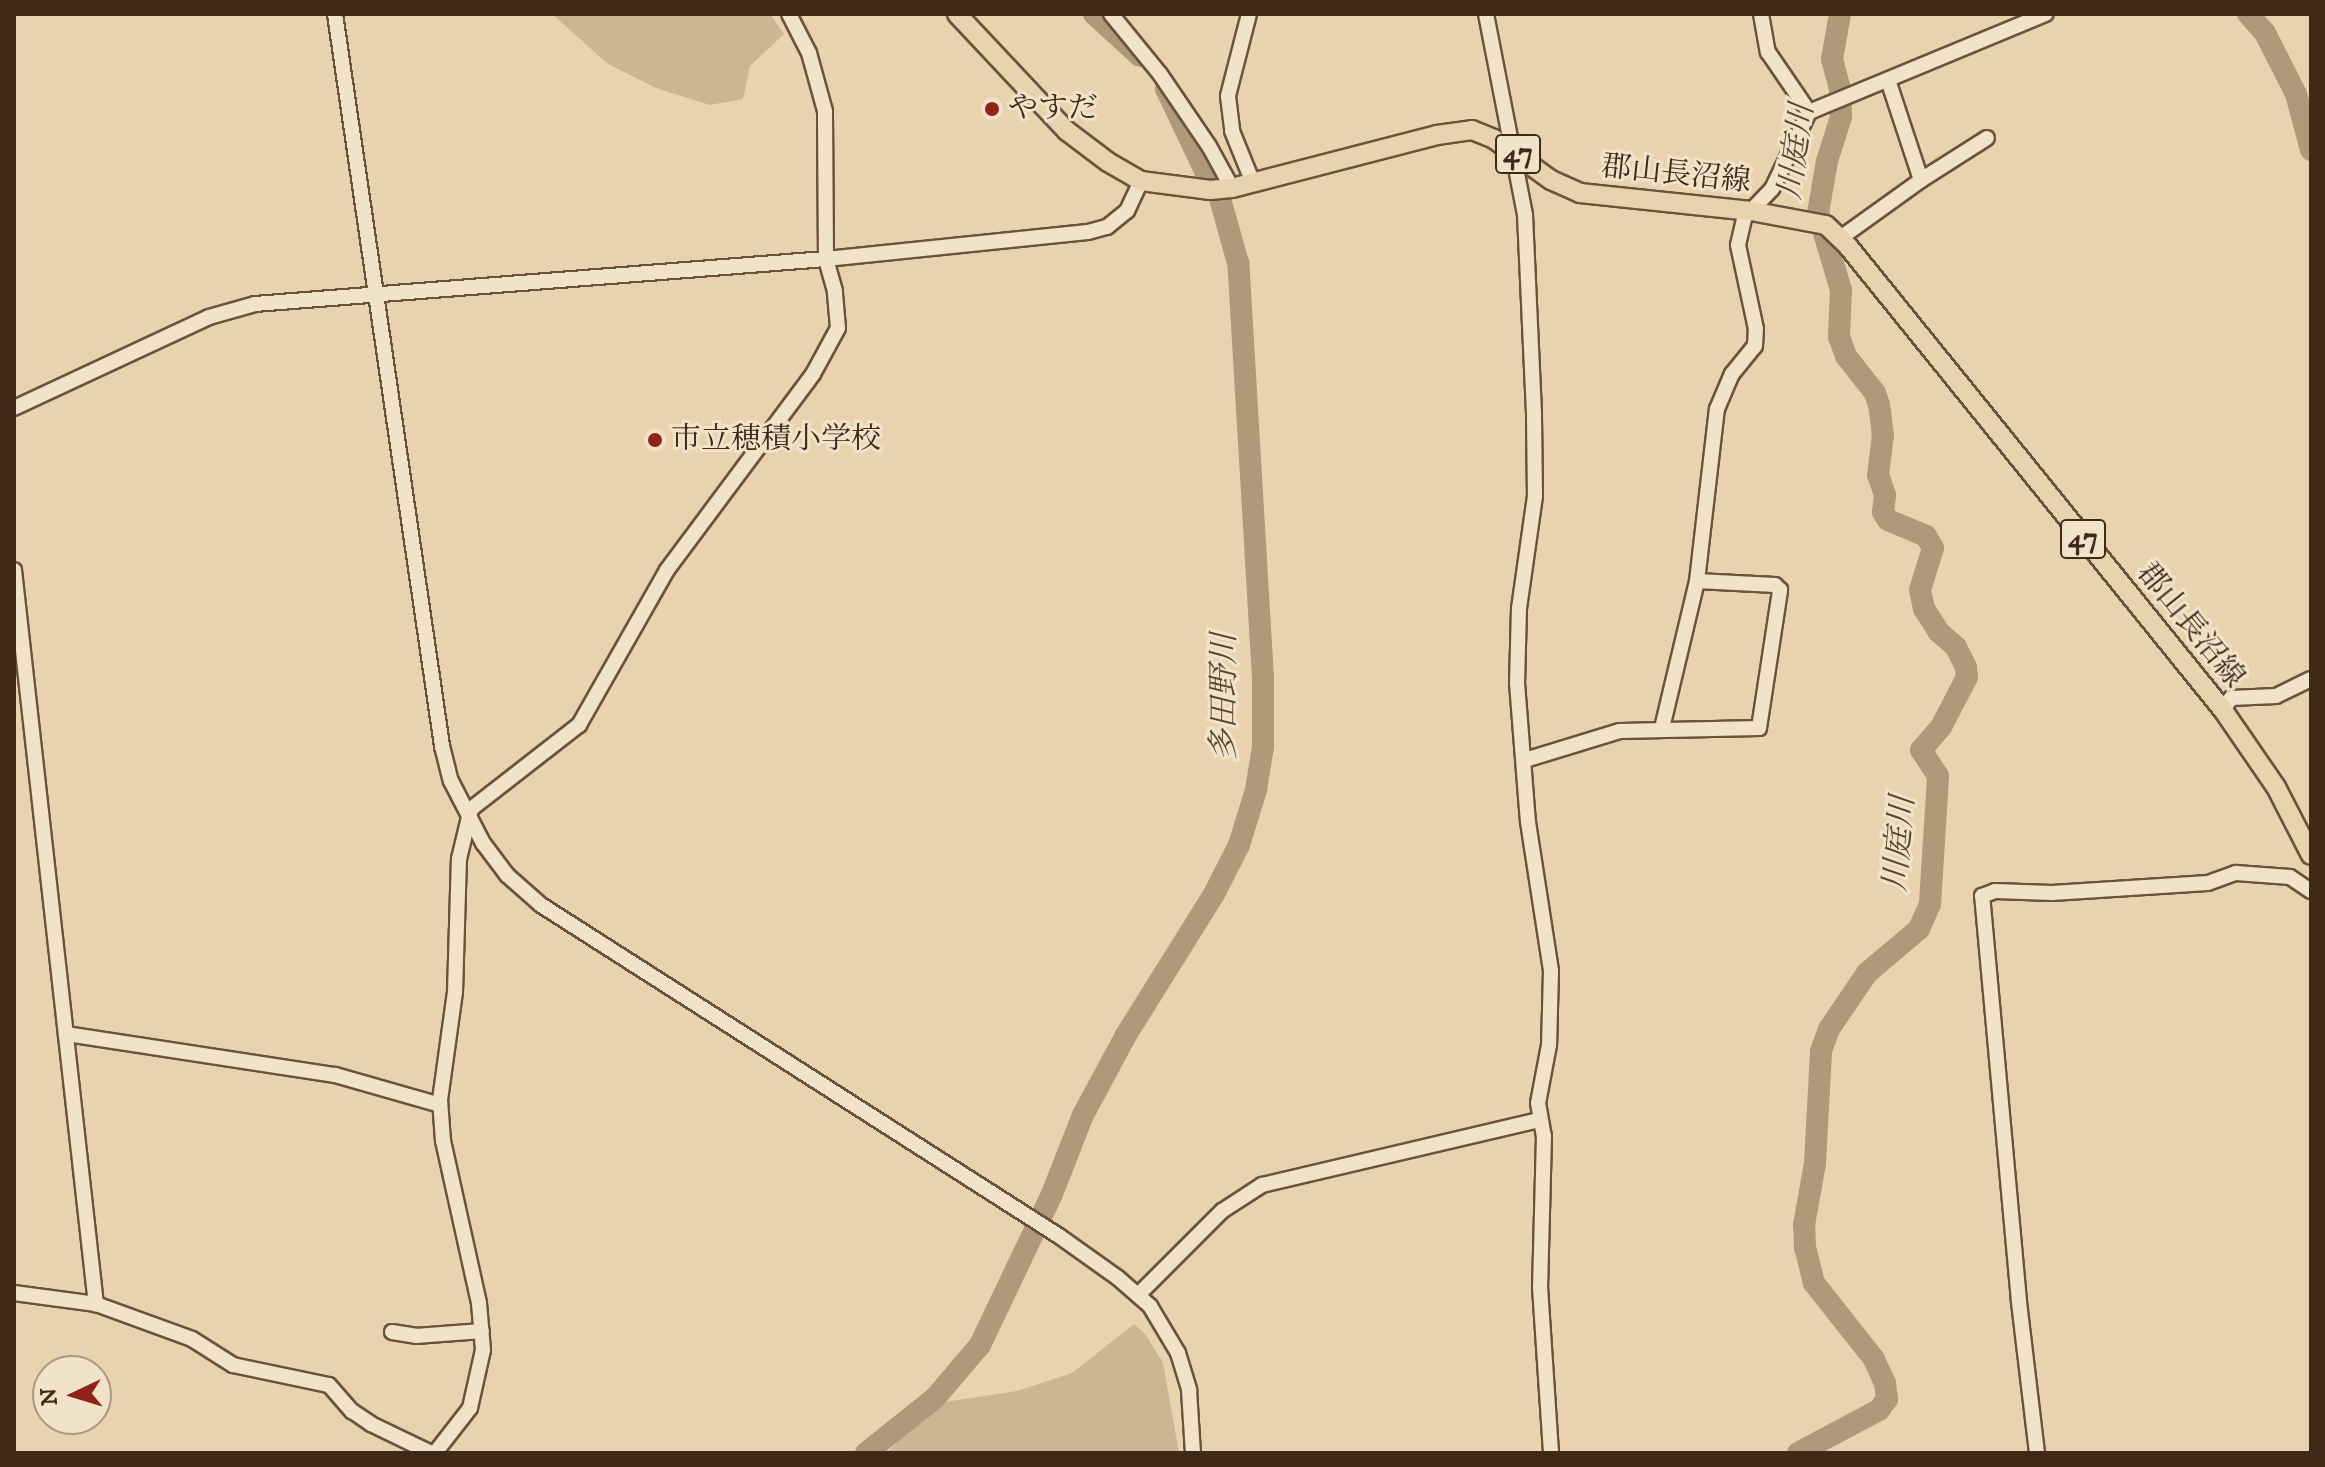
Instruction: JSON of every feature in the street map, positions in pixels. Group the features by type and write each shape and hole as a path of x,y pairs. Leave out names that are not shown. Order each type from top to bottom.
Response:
{"main road":[{"name":"郡山長沼線","path":"957,14 1067,131 1108,162 1141,181 1210,190 1232,188 1437,135 1472,130 1514,151 1551,180 1580,193 1751,211 1826,225 2223,710 2276,787 2311,855"}],"street":[{"path":"335,14 442,746 451,781 469,818 497,864 541,905 1059,1236 1138,1295 1157,1316 1178,1353 1189,1390 1193,1453"},
{"path":"14,1293 96,1304 135,1321 192,1339 233,1365 329,1385 352,1411 371,1424 433,1453 474,1400 481,1369 482,1331 468,1249 447,1161 440,1105 455,992 459,859 476,802 549,752 579,725 674,559 827,352 839,318 826,259 825,111 809,53 789,14"},
{"path":"1111,14 1160,74 1209,146 1232,188"},
{"path":"1249,14 1228,96 1232,131 1253,183"},
{"path":"1486,14 1525,215 1536,469 1516,654 1528,822 1551,971 1552,1012 1538,1093 1545,1161 1540,1287 1551,1453"},
{"path":"1761,14 1768,52 1815,110"},
{"path":"1662,728 1697,581 1717,409 1732,374 1755,346 1756,329 1738,245 1744,218 1772,189 1815,110 2046,14"},
{"path":"1888,80 1921,180"},
{"path":"1837,238 1987,138"},
{"path":"14,408 209,317 255,304 826,259 1088,232 1107,227 1127,211 1141,181"},
{"path":"14,570 96,1304"},
{"path":"1525,760 1620,731 1759,728 1780,590 1775,585 1697,581"},
{"path":"2223,710 2231,698 2276,696 2311,679"},
{"path":"2037,1453 2019,1301 1982,896 1995,891 2052,893 2195,884 2236,873 2290,877 2311,891"},
{"path":"66,1034 335,1075 440,1105"},
{"path":"1138,1295 1222,1211 1262,1185 1540,1120"},
{"path":"392,1332 416,1336 482,1331"}],"shaded area":[{"path":"552,14 770,14 784,34 750,66 743,99 710,105 656,88 608,64"},
{"path":"1134,1324 1146,1335 1163,1363 1179,1453 887,1453 917,1422 945,1402 1017,1391 1072,1373"}],"waterway":[{"name":"多田野川","path":"1094,14 1140,56"},
{"name":"川庭川","path":"1798,1453 1879,1410 1887,1399 1885,1383 1874,1359 1814,1283 1805,1248 1804,1225 1815,1163 1821,1051 1829,1029 1867,973 1919,929 1930,904 1938,776 1921,750 1941,727 1967,677 1966,667 1956,647 1939,632 1924,609 1920,590 1933,548 1926,536 1888,520 1883,512 1885,495 1878,475 1883,436 1879,405 1875,393 1846,356 1839,337 1841,290 1818,213 1827,161 1841,117 1840,89 1832,59 1840,14"},
{"path":"2248,14 2265,33 2296,94 2311,150"},
{"name":"多田野川","path":"866,1453 935,1398 980,1345 1052,1194 1083,1115 1126,1035 1214,894 1239,845 1256,790 1263,747 1263,678 1238,263 1217,188 1208,177 1166,89"}],"place":[{"name":"やすだ","path":"992,109"},
{"name":"市立穂積小学校","path":"655,440"}]}
